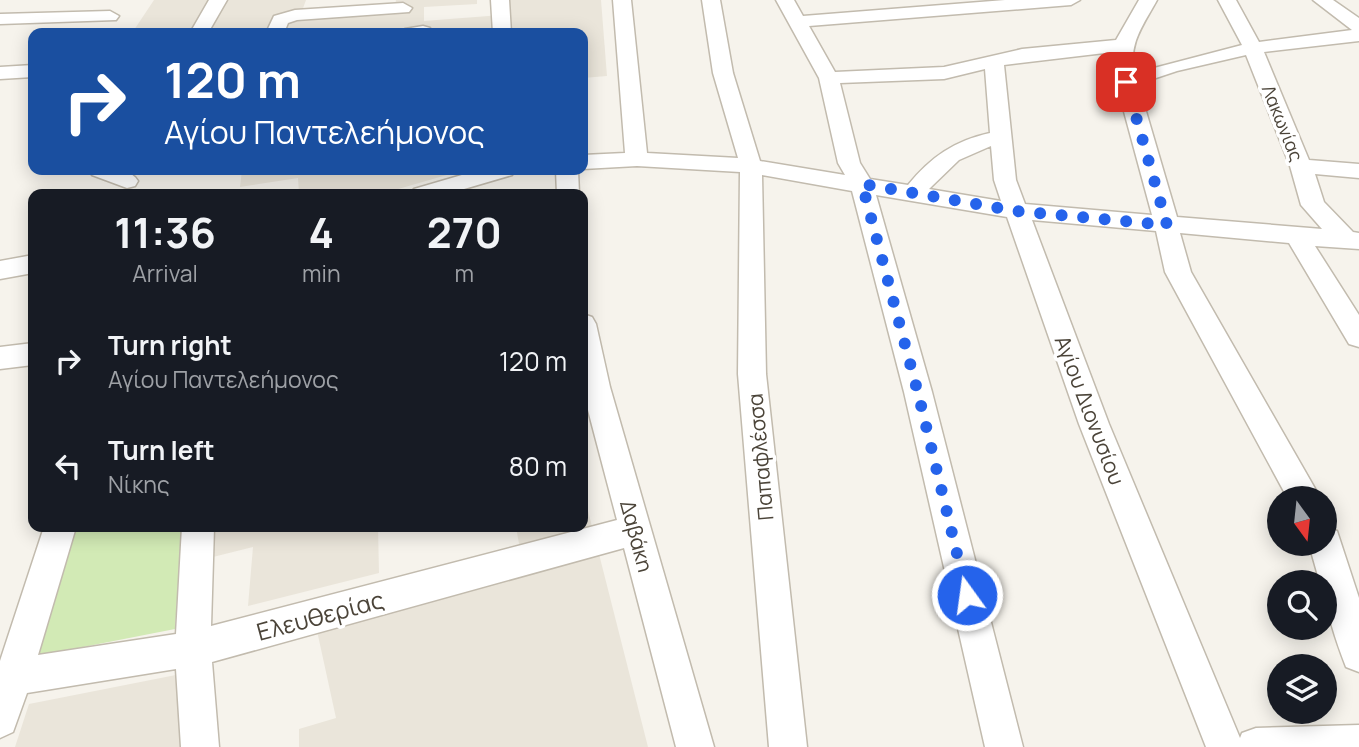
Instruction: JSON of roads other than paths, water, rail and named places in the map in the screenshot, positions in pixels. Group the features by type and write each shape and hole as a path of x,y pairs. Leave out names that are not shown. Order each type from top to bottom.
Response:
{"street":[{"path":"101,28 124,0"},
{"path":"202,28 218,0"},
{"path":"500,0 502,28"},
{"path":"622,0 637,159"},
{"name":"Παπαφλέσσα","path":"711,0 723,73 751,166 752,374 788,747"},
{"path":"785,0 829,78 849,163 862,184 918,393 1004,747"},
{"path":"797,22 1072,0"},
{"path":"1148,0 1123,45 1122,62 1167,225 1170,248 1178,272 1298,486"},
{"name":"Λακωνίας","path":"1227,0 1253,48 1301,166 1313,205 1352,240"},
{"path":"1328,4 1359,9"},
{"path":"1328,4 1359,27"},
{"path":"277,28 280,20 295,15 402,8"},
{"path":"0,19 110,16"},
{"path":"1126,82 1171,67 1253,48 1359,35"},
{"path":"829,78 944,73 1022,55 1123,45"},
{"name":"Αγίου Διονυσίου","path":"993,63 1004,180 1094,424 1224,747"},
{"path":"0,73 28,71"},
{"path":"914,193 948,156 970,143 1001,137"},
{"path":"588,162 637,159 751,166 1016,211 1352,240"},
{"path":"1301,166 1359,171"},
{"path":"439,189 488,175"},
{"path":"1287,235 1313,205"},
{"path":"1287,235 1355,326"},
{"path":"0,270 28,265"},
{"path":"0,358 28,355"},
{"name":"Δαβάκη","path":"589,388 636,530 695,747"},
{"name":"Ελευθερίας","path":"8,678 193,649 636,530"},
{"path":"0,719 8,678 58,532"},
{"path":"198,532 193,649 200,747"},
{"path":"1329,556 1359,654"},
{"path":"1256,747 1359,744"}]}
